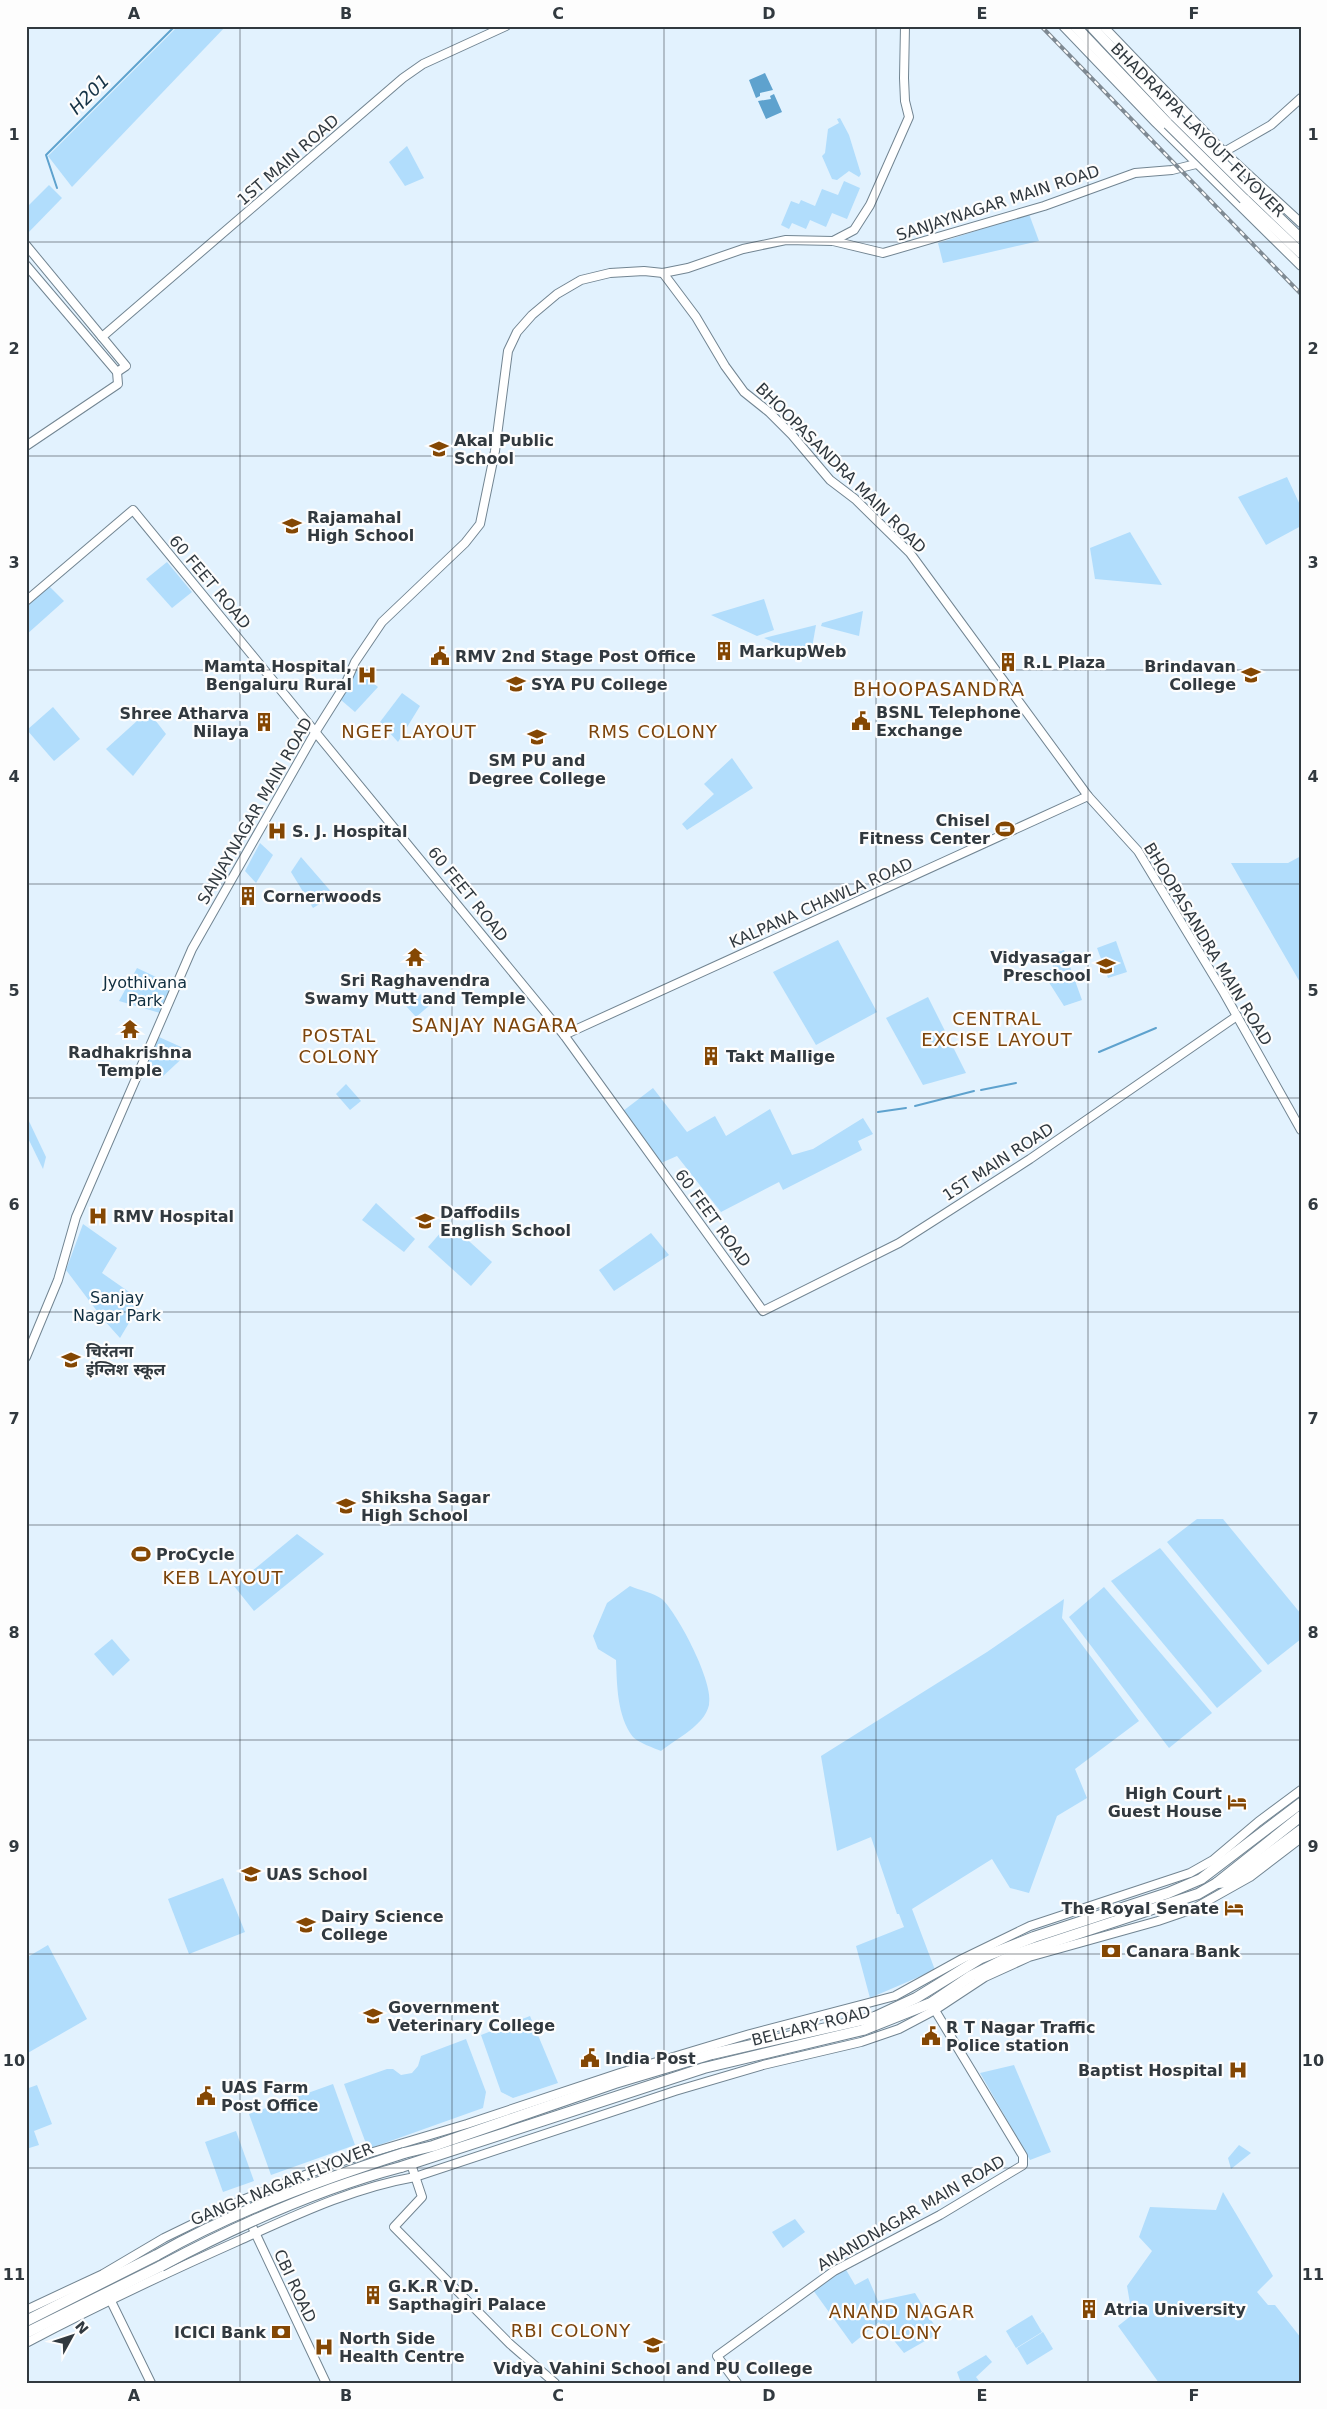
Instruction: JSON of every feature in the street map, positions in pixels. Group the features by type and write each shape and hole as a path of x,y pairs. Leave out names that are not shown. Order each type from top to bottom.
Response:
{"highway":[{"name":"BHADRAPPA LAYOUT FLYOVER","path":"1075,26 1168,124 1301,239"},
{"name":"BHADRAPPA LAYOUT FLYOVER","path":"1091,26 1301,253"},
{"name":"BELLARY ROAD","path":"474,2127 614,2083 763,2041 875,2017 916,1998 980,1958 1015,1944 1168,1893 1201,1878 1301,1803"},
{"name":"BELLARY ROAD","path":"406,2166 704,2068 863,2030 933,2006 971,1976 1013,1955 1182,1901 1217,1883 1301,1816"},
{"path":"1217,1883 1231,1882 1301,1830"},
{"name":"GANGA NAGAR FLYOVER","path":"105,2278 157,2255 188,2237 294,2192 474,2127"},
{"name":"GANGA NAGAR FLYOVER","path":"109,2296 222,2234 294,2203 352,2181 406,2166"},
{"path":"26,2333 73,2305 105,2278"},
{"path":"26,2322 73,2305 109,2296"}],"street":[{"name":"1ST MAIN ROAD","path":"102,336 403,78 424,64 506,26"},
{"path":"833,241 854,230 870,205 909,117 905,101 905,26"},
{"path":"1063,26 1301,266"},
{"path":"1103,26 1223,152 1301,223"},
{"path":"1223,152 1271,125 1301,98"},
{"name":"SANJAYNAGAR MAIN ROAD","path":"26,1357 58,1280 76,1217 192,949 316,731 347,681 355,662 382,622 465,543 480,524 495,451 507,358 517,332 538,309 557,294 581,280 622,271 663,273 688,268 764,244 786,240 833,241 883,253 892,251 1044,206 1135,173 1172,170 1198,164 1216,151 1223,152"},
{"path":"26,245 126,366 117,372"},
{"path":"26,264 117,372 118,384 26,446"},
{"name":"BHOOPASANDRA MAIN ROAD","path":"663,273 696,317 725,366 744,392 770,412 830,480 855,499 910,553 1088,796 1138,851 1237,1016 1301,1130"},
{"name":"60 FEET ROAD","path":"26,601 133,510 564,1035 763,1311"},
{"name":"KALPANA CHAWLA ROAD","path":"564,1035 1088,796"},
{"name":"1ST MAIN ROAD","path":"763,1311 899,1243 1030,1159 1237,1016"},
{"path":"26,2310 105,2278 164,2238 240,2201 333,2164 474,2127 629,2070 750,2034 895,1996 962,1959 1030,1926 1190,1873 1213,1860 1258,1822 1301,1790"},
{"path":"26,2343 109,2296 345,2195 380,2183 415,2177 666,2093 763,2065 861,2042 899,2029 933,2006 985,1977 1029,1957 1158,1922 1193,1910 1250,1877 1301,1838"},
{"name":"ANANDNAGAR MAIN ROAD","path":"737,2383 717,2356 834,2271 940,2215 1023,2165 1023,2156 933,2006"},
{"path":"406,2166 415,2177 422,2197 394,2227 510,2344 555,2383"},
{"name":"CBI ROAD","path":"240,2201 326,2383"},
{"path":"109,2296 151,2383"}],"green space":[{"path":"178,26 226,26 72,187 48,156"},
{"path":"840,118 849,135 861,174 859,177 849,171 837,180 832,179 822,156 825,153 828,129 839,123 837,119"},
{"path":"407,146 424,178 405,186 389,162"},
{"path":"844,181 860,188 847,219 832,213 826,227 810,220 806,229 792,223 789,229 781,225 791,201 799,204 801,200 815,206 822,189 838,195"},
{"path":"49,185 62,198 26,235 26,208"},
{"path":"1029,214 1039,241 943,263 938,243"},
{"path":"1287,477 1301,507 1301,526 1266,545 1238,497"},
{"path":"1130,532 1162,585 1095,579 1090,548"},
{"path":"167,562 192,592 172,608 146,579"},
{"path":"49,586 64,601 26,635 26,606"},
{"path":"764,599 774,630 757,636 711,615"},
{"path":"863,611 859,636 821,626 822,623"},
{"path":"816,625 810,659 764,638"},
{"path":"357,670 378,687 355,712 341,700"},
{"path":"402,693 420,706 398,742 380,722"},
{"path":"53,707 80,739 54,761 27,730"},
{"path":"148,711 166,734 133,776 106,749"},
{"path":"732,758 753,788 687,830 682,824 714,794 704,784"},
{"path":"260,843 273,855 256,883 245,871"},
{"path":"1301,856 1301,984 1231,863 1288,863"},
{"path":"301,857 334,895 313,908 291,872"},
{"path":"838,940 877,1012 816,1045 773,972"},
{"path":"1116,941 1127,972 1108,978 1097,948"},
{"path":"1064,950 1082,1000 1064,1006 1043,973 1053,968 1052,954"},
{"name":"Jyothivana Park","path":"137,968 173,985 160,1013 119,1001"},
{"path":"421,994 430,1005 416,1017 406,1006"},
{"path":"928,997 966,1073 923,1085 886,1018"},
{"path":"159,1037 190,1051 161,1078 147,1063"},
{"path":"346,1084 361,1101 350,1110 336,1094"},
{"path":"653,1088 687,1132 715,1116 726,1136 770,1109 792,1155 813,1149 863,1118 873,1134 858,1141 862,1150 783,1190 779,1182 721,1212 677,1156 661,1163 623,1111"},
{"path":"26,1115 46,1157 43,1169 26,1134"},
{"path":"376,1203 415,1239 404,1252 362,1220"},
{"path":"449,1223 492,1262 471,1286 428,1247"},
{"name":"Sanjay Nagar Park","path":"83,1224 117,1248 102,1273 142,1301 120,1338 66,1270"},
{"path":"651,1233 669,1255 614,1291 599,1270"},
{"path":"1197,1519 1223,1519 1301,1614 1301,1639 1268,1665 1167,1542"},
{"path":"297,1534 324,1554 254,1611 234,1586"},
{"path":"1160,1548 1262,1671 1217,1708 1111,1581"},
{"path":"630,1586 659,1597 669,1607 694,1650 701,1666 709,1695 709,1705 702,1719 661,1751 633,1737 628,1729 619,1700 616,1660 598,1649 593,1636 607,1603"},
{"path":"1104,1587 1212,1713 1169,1748 1069,1617"},
{"path":"1064,1599 1062,1618 1139,1721 1075,1769 1087,1798 1057,1816 1029,1893 1010,1888 992,1859 912,1909 935,1970 870,1998 856,1946 904,1927 899,1914 897,1914 871,1837 837,1851 821,1756 987,1652"},
{"path":"112,1639 130,1660 113,1676 94,1654"},
{"path":"223,1878 245,1932 189,1954 168,1899"},
{"path":"48,1945 87,2019 26,2054 26,1958"},
{"path":"530,2016 558,2083 513,2098 501,2092 481,2035"},
{"path":"466,2039 486,2092 483,2108 368,2149 344,2084 387,2069 393,2069 401,2075 412,2073 418,2066 421,2056"},
{"path":"1014,2065 1051,2152 1030,2160 980,2073"},
{"path":"333,2084 355,2145 271,2175 249,2114"},
{"path":"37,2085 52,2124 34,2131 39,2145 26,2149 26,2089"},
{"path":"236,2131 254,2181 223,2192 205,2142"},
{"path":"1239,2145 1251,2153 1231,2169 1228,2158"},
{"path":"1223,2192 1273,2276 1257,2292 1268,2305 1275,2305 1301,2338 1301,2383 1159,2383 1118,2326 1132,2315 1127,2286 1152,2251 1139,2237 1150,2207 1216,2210"},
{"path":"795,2219 805,2232 783,2248 772,2232"},
{"path":"845,2268 855,2285 868,2278 878,2301 915,2293 939,2333 904,2353 879,2322 852,2344 813,2290"},
{"path":"1032,2315 1042,2332 1016,2348 1006,2331"},
{"path":"1043,2332 1053,2349 1027,2365 1017,2348"},
{"path":"986,2355 992,2362 976,2377 979,2381 961,2383 957,2372"}],"shaded area":[{"path":"765,73 773,90 760,93 760,96 756,98 749,80"},
{"path":"774,94 782,112 766,119 758,101 771,99 770,96"}],"waterway":[{"name":"H201","path":"57,188 46,155 175,26"},
{"path":"1099,1052 1156,1028"},
{"path":"981,1090 1016,1083"},
{"path":"915,1106 974,1091"},
{"path":"878,1112 906,1108"}],"railway":[{"path":"1041,26 1301,294"}],"place":[{"name":"Akal Public School","path":"439,449"},
{"name":"Rajamahal High School","path":"292,526"},
{"name":"MarkupWeb","path":"724,651"},
{"name":"RMV 2nd Stage Post Office","path":"440,656"},
{"name":"R.L Plaza","path":"1008,662"},
{"name":"Mamta Hospital, Bengaluru Rural","path":"367,675"},
{"name":"Brindavan College","path":"1251,675"},
{"name":"SYA PU College","path":"516,684"},
{"name":"BSNL Telephone Exchange","path":"861,721"},
{"name":"Shree Atharva Nilaya","path":"264,722"},
{"name":"SM PU and Degree College","path":"537,737"},
{"name":"Chisel Fitness Center","path":"1005,829"},
{"name":"S. J. Hospital","path":"277,831"},
{"name":"Cornerwoods","path":"248,896"},
{"name":"Sri Raghavendra Swamy Mutt and Temple","path":"415,957"},
{"name":"Vidyasagar Preschool","path":"1106,966"},
{"name":"Radhakrishna Temple","path":"130,1029"},
{"name":"Takt Mallige","path":"711,1056"},
{"name":"RMV Hospital","path":"98,1216"},
{"name":"Daffodils English School","path":"425,1221"},
{"name":"चिरंतना इंग्लिश स्कूल","path":"71,1360"},
{"name":"Shiksha Sagar High School","path":"346,1506"},
{"name":"ProCycle","path":"141,1554"},
{"name":"High Court Guest House","path":"1237,1802"},
{"name":"UAS School","path":"251,1874"},
{"name":"The Royal Senate","path":"1234,1908"},
{"name":"Dairy Science College","path":"306,1925"},
{"name":"Canara Bank","path":"1111,1951"},
{"name":"Government Veterinary College","path":"373,2016"},
{"name":"R T Nagar Traffic Police station","path":"931,2036"},
{"name":"India Post","path":"590,2058"},
{"name":"Baptist Hospital","path":"1238,2070"},
{"name":"UAS Farm Post Office","path":"206,2096"},
{"name":"G.K.R V.D. Sapthagiri Palace","path":"373,2295"},
{"name":"Atria University","path":"1089,2309"},
{"name":"ICICI Bank","path":"281,2332"},
{"name":"Vidya Vahini School and PU College","path":"653,2345"},
{"name":"North Side Health Centre","path":"324,2347"}],"district":[{"name":"BHOOPASANDRA","path":"939,689"},
{"name":"NGEF LAYOUT","path":"409,731"},
{"name":"RMS COLONY","path":"653,731"},
{"name":"SANJAY NAGARA","path":"495,1025"},
{"name":"CENTRAL EXCISE LAYOUT","path":"997,1028"},
{"name":"POSTAL COLONY","path":"339,1045"},
{"name":"KEB LAYOUT","path":"223,1577"},
{"name":"ANAND NAGAR COLONY","path":"902,2321"},
{"name":"RBI COLONY","path":"571,2330"}]}
